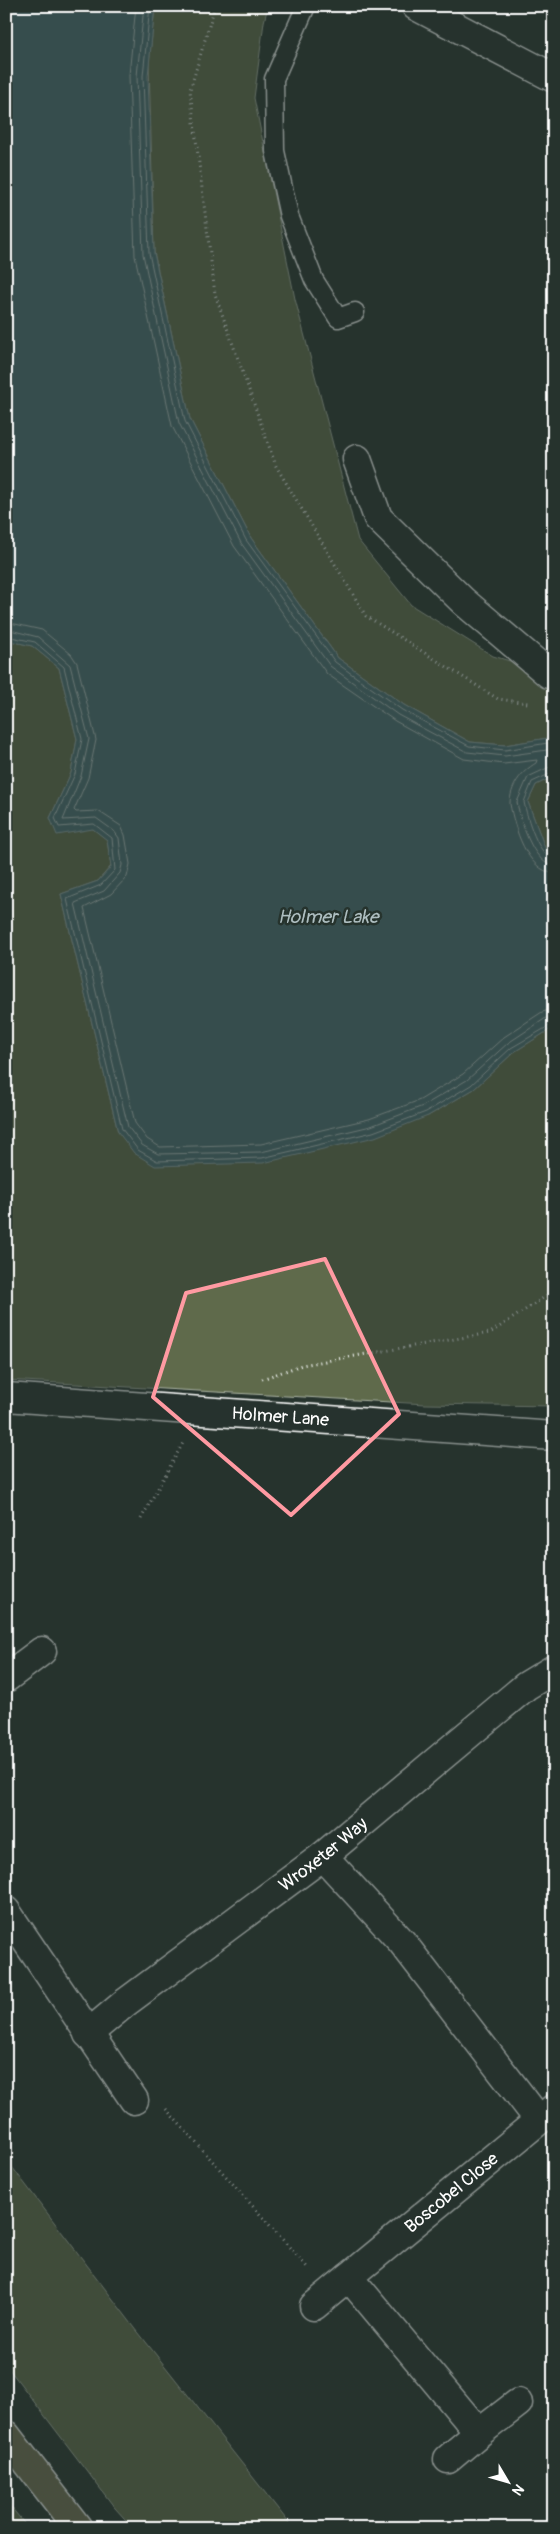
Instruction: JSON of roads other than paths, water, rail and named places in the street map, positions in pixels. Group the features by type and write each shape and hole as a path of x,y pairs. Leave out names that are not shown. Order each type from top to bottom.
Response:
{"highway":[{"path":"6,2435 78,2528"}],"street":[{"path":"416,6 554,78"},
{"path":"357,459 378,518 463,601 549,674 554,675"},
{"name":"Holmer Lane","path":"6,1397 554,1436"},
{"path":"6,1678 42,1651"},
{"name":"Wroxeter Way","path":"88,2034 125,2002 323,1856 526,1686 554,1669"},
{"path":"323,1856 402,1942 546,2114"},
{"path":"6,1911 134,2100"},
{"name":"Boscobel Close","path":"314,2306 546,2114"},
{"path":"349,2277 479,2433"},
{"path":"448,2459 518,2403"}],"lane":[{"path":"306,6 274,79 275,151 289,216 314,280 338,318 355,312"}],"water":[{"name":"Holmer Lake","path":"6,6 155,6 148,76 154,253 190,419 251,538 338,658 404,705 470,742 505,745 553,737 554,776 536,785 528,802 545,848 554,856 554,1027 514,1052 474,1089 428,1116 375,1137 263,1163 155,1166 134,1153 118,1132 61,894 98,881 111,867 107,840 93,829 57,835 50,818 71,773 77,739 59,668 32,646 6,640"}]}
